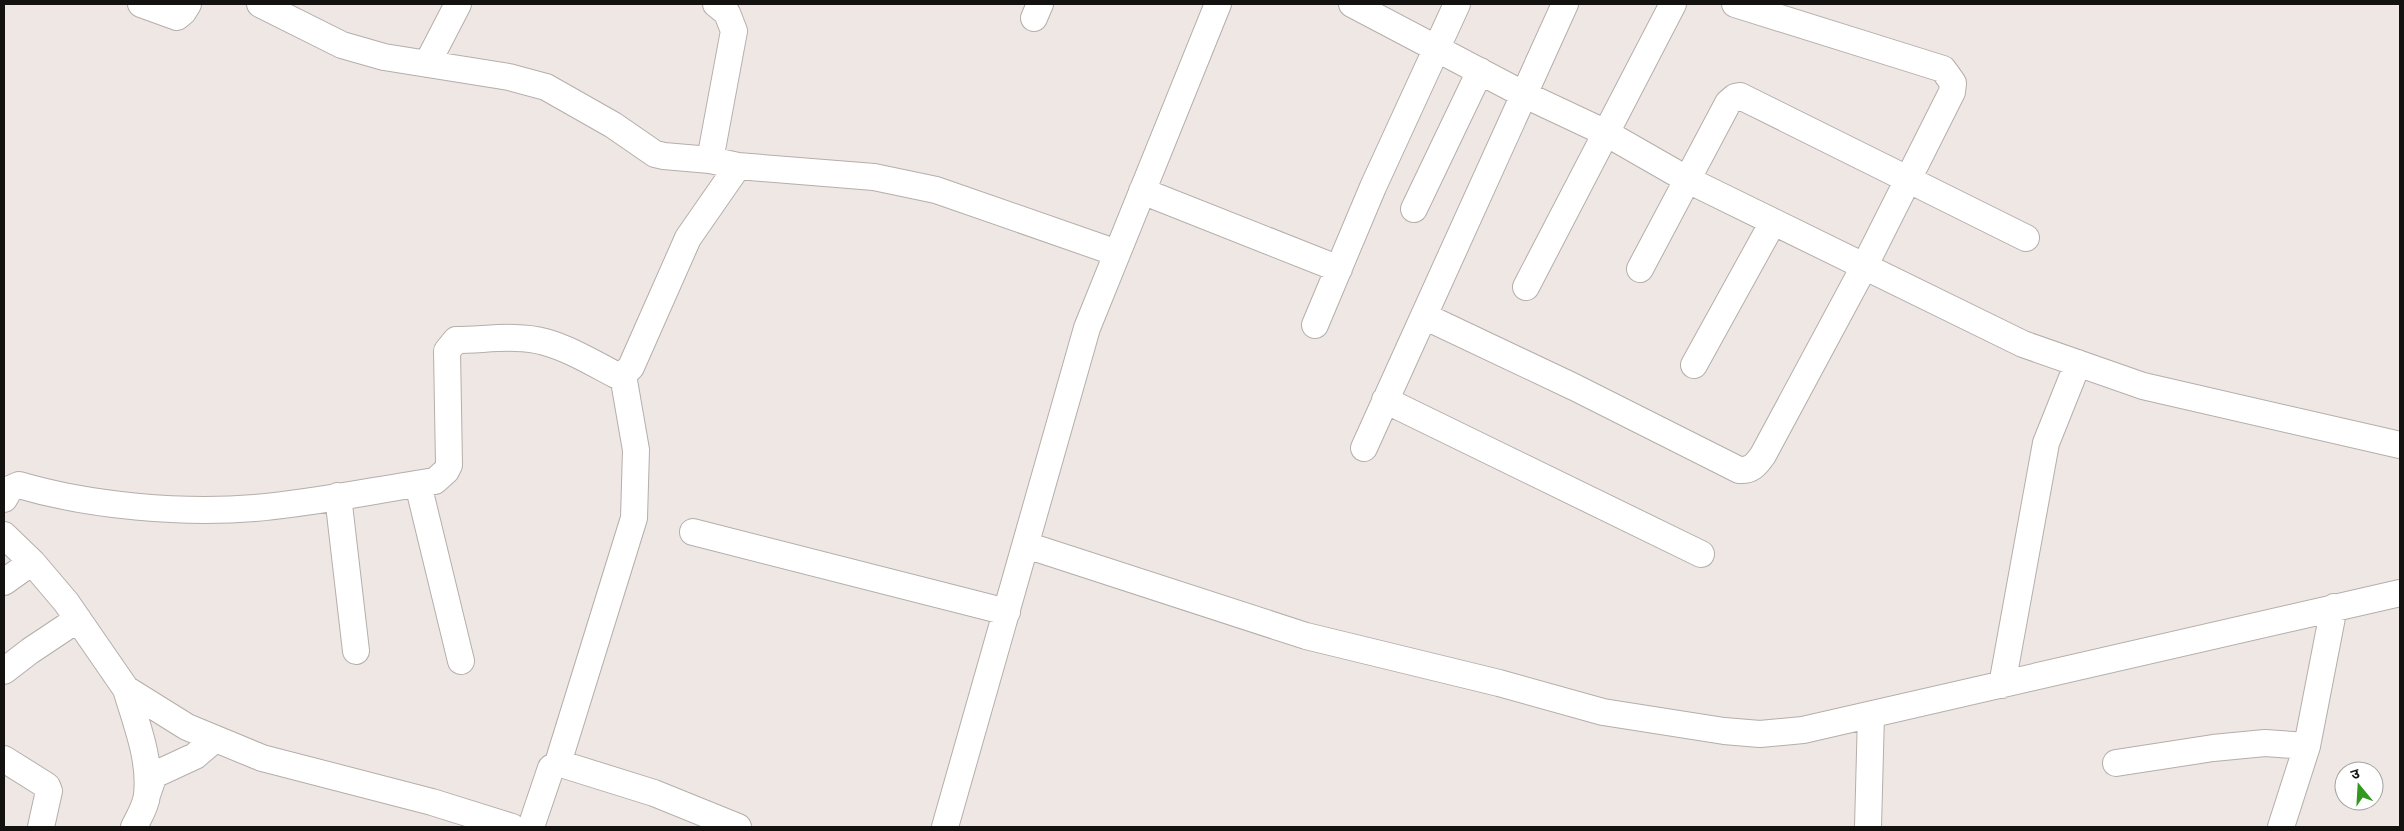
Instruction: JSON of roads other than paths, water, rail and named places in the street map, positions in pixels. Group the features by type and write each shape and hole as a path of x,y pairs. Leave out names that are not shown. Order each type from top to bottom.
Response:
{"street":[{"path":"141,4 177,17 184,12 188,4"},
{"path":"260,4 342,45 384,57 508,76 546,86 613,125 655,154 710,160 738,166 874,177 936,190 1117,253"},
{"path":"426,64 458,4"},
{"path":"710,160 734,31 727,13 716,4"},
{"path":"945,827 1087,328 1218,4"},
{"path":"1352,4 1523,94 1606,133 1688,180 2023,344 2144,386 2400,445"},
{"path":"1315,325 1372,187 1457,4"},
{"path":"1364,448 1565,4"},
{"path":"1526,287 1673,4"},
{"path":"1424,316 1574,387 1738,470 1747,471 1756,465 1764,455 1864,266 1952,92 1953,83 1943,69 1735,4"},
{"path":"1414,209 1480,71"},
{"path":"1640,269 1728,103 1735,96 1740,96 2026,238"},
{"path":"4,500 10,489 19,485 77,498 155,508 207,511 257,508 435,481 446,471 449,465 447,351 456,340 526,339 544,342 562,348 616,375 623,375 631,367 688,238 738,166"},
{"path":"1142,191 1338,268"},
{"path":"1694,365 1772,222"},
{"path":"2002,684 2046,443 2078,363"},
{"path":"530,827 551,768 558,763 634,518 636,450 623,375"},
{"path":"1385,400 1701,554"},
{"path":"418,484 461,661"},
{"path":"338,496 356,651"},
{"path":"693,532 1007,612"},
{"path":"4,535 32,562 78,619 126,689 144,750 147,795"},
{"path":"1026,545 1306,636 1499,683 1603,712 1724,731 1760,734 1803,730 2400,593"},
{"path":"4,582 32,562"},
{"path":"2281,827 2307,746 2334,607"},
{"path":"4,671 78,619"},
{"path":"126,689 187,728 262,758 432,802 512,827"},
{"path":"1868,827 1871,715"},
{"path":"134,827 154,775 195,756 215,739"},
{"path":"2116,763 2222,747 2265,743 2307,746"},
{"path":"4,758 47,786 49,791 42,827"},
{"path":"558,763 654,793 738,827"}]}
